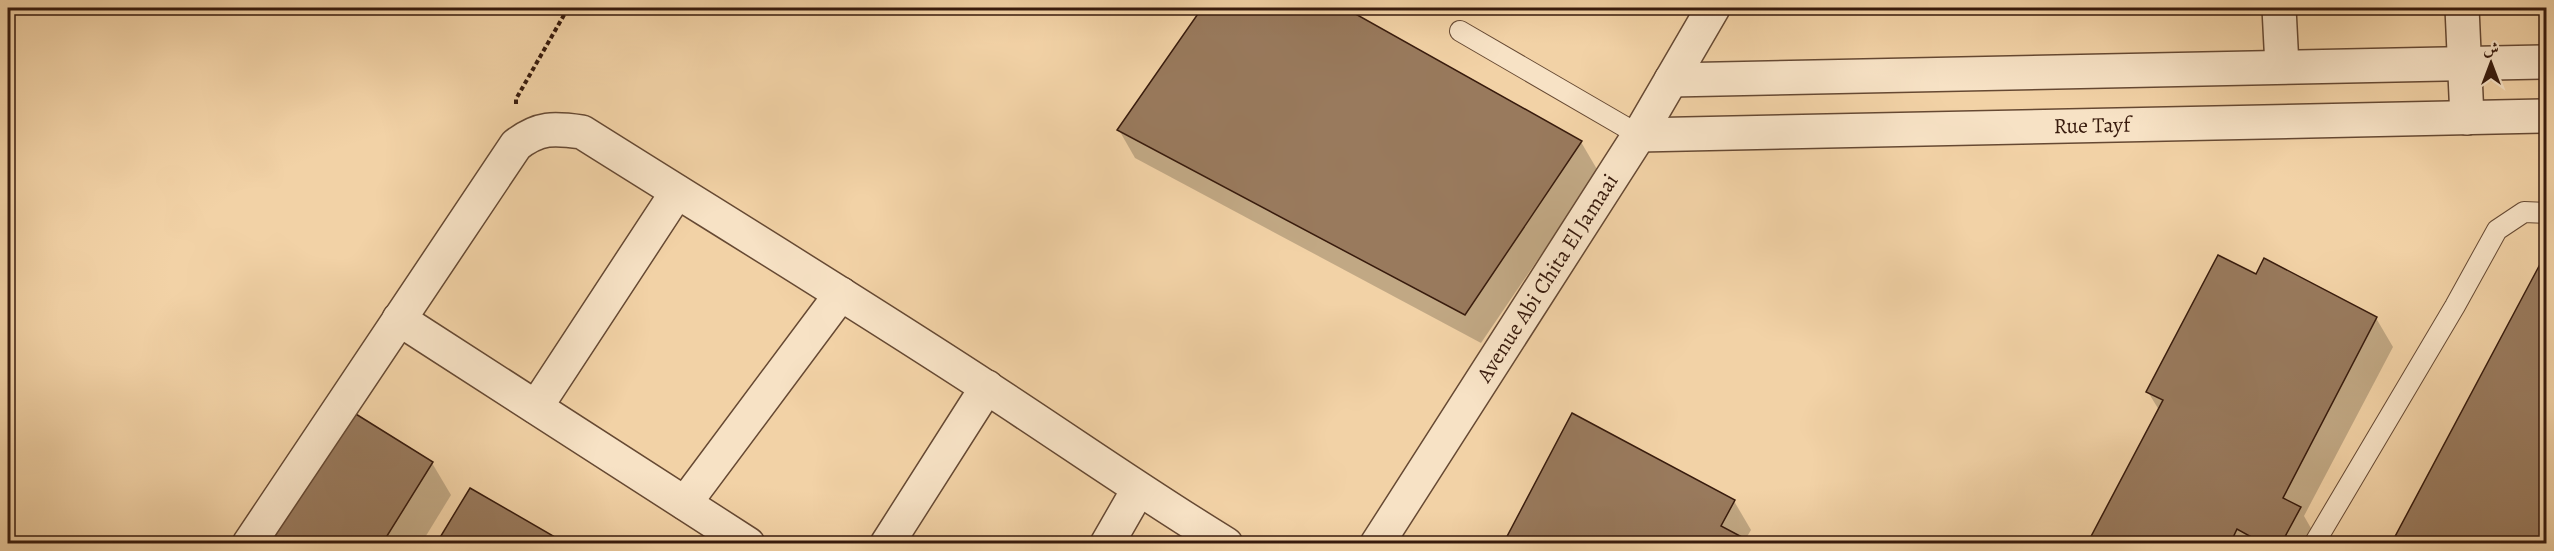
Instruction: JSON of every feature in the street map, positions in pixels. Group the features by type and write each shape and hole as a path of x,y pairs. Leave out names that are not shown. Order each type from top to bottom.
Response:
{"street":[{"name":"Avenue Abi Chita El Jamaai","path":"1377,543 1639,135 1713,8"},
{"path":"2279,8 2282,66"},
{"path":"2462,8 2467,118"},
{"path":"1671,80 2547,62"},
{"name":"Rue Tayf","path":"1639,135 2547,116"},
{"path":"249,543 516,145 531,133 547,130 582,132 987,387 1138,490 1226,543"},
{"path":"536,407 677,192"},
{"path":"685,503 841,294"},
{"path":"399,319 748,543"},
{"path":"887,543 987,387"},
{"path":"1107,543 1138,490"}],"lane":[{"path":"1460,31 1639,135"},
{"path":"2314,543 2456,306 2497,230 2524,212 2547,213"}],"path":[{"path":"516,145 516,99 568,8"}],"building":[{"path":"1202,8 1345,8 1582,141 1465,315 1117,130"},
{"path":"2546,253 2546,544 2391,544"},
{"path":"2218,255 2256,274 2264,258 2377,317 2283,498 2301,507 2281,544 2264,544 2237,529 2230,544 2087,544 2163,400 2146,392"},
{"path":"351,411 433,462 382,544 266,544"},
{"path":"1572,413 1735,500 1721,526 1755,544 1503,544"},
{"path":"470,488 555,537 552,544 436,544"},
{"path":"555,537 566,544 552,544"}]}
